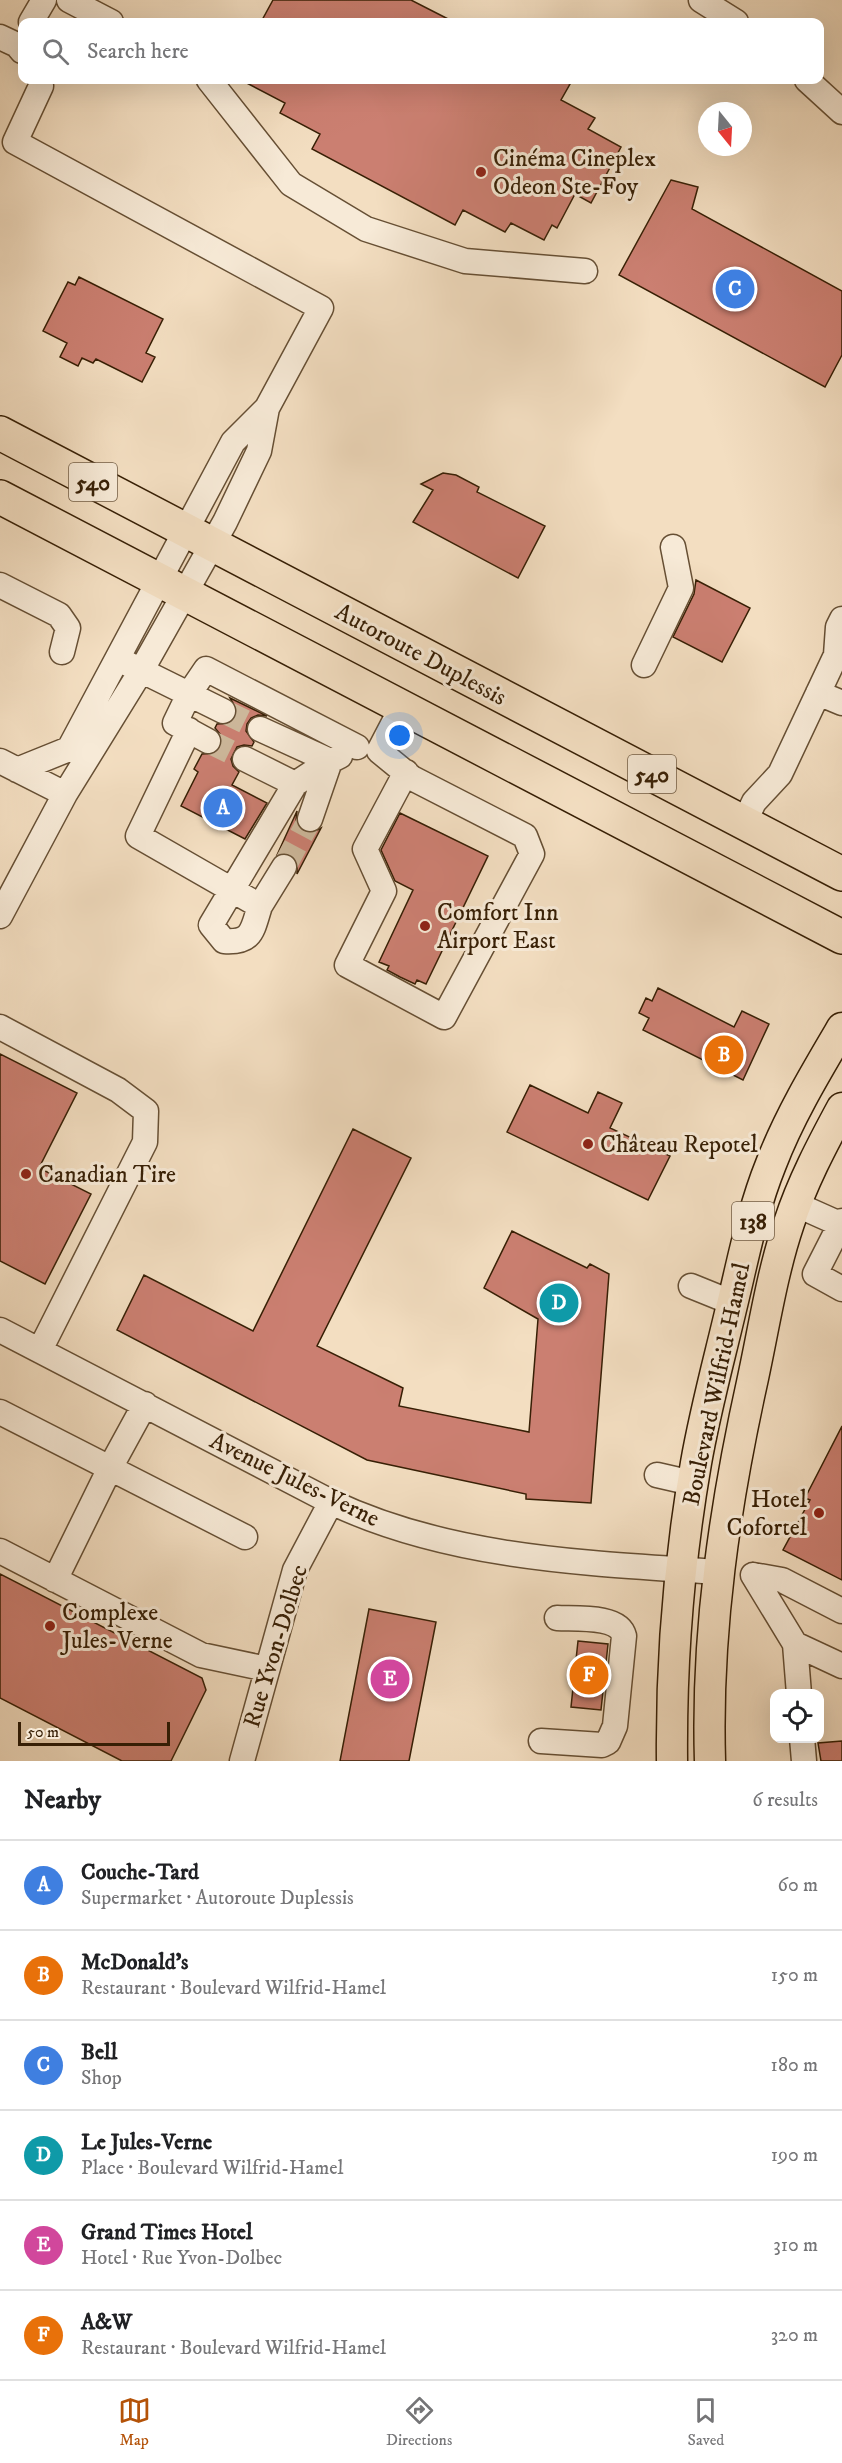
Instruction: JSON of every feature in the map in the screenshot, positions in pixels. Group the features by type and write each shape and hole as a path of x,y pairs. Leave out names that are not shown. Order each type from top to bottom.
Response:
{"highway":[{"name":"Autoroute Duplessis","path":"0,433 842,874"},
{"name":"540","path":"0,497 842,937"}],"main road":[{"name":"Boulevard Wilfrid-Hamel","path":"672,1761 672,1687 681,1569 692,1483 702,1429 751,1227 771,1163 790,1121 842,1028"},
{"name":"Boulevard Wilfrid-Hamel","path":"710,1761 711,1691 718,1572 740,1440 776,1272 795,1204 817,1154 842,1108"}],"street":[{"path":"34,18 45,0"},
{"path":"69,0 103,18"},
{"path":"701,0 730,18"},
{"path":"41,84 15,142 321,308 267,408 233,442 199,537 172,587 141,671 58,790"},
{"path":"212,84 291,184 366,230 465,261 585,271"},
{"path":"811,84 842,112"},
{"path":"644,665 681,588 673,548"},
{"path":"0,585 59,615 68,628 62,652"},
{"path":"0,916 58,790 69,749 117,659 172,587"},
{"path":"744,823 754,802 780,774 818,693 839,656 838,627 842,619"},
{"path":"117,659 223,711"},
{"path":"260,906 138,836 199,735 175,723 189,694 206,669 368,749 406,772 412,778 525,836 532,854 444,1017 347,965 384,891 365,849 406,772"},
{"path":"818,693 842,703"},
{"path":"284,867 260,906 251,934 238,942 224,941 211,925 295,784 330,762 368,749 402,707"},
{"path":"260,729 330,762"},
{"path":"9,765 69,749"},
{"path":"245,759 295,784"},
{"path":"310,819 330,762"},
{"path":"9,765 58,790"},
{"path":"0,1027 118,1090 146,1111 145,1142 40,1350"},
{"path":"795,1204 841,1223 815,1274 842,1289"},
{"path":"691,1286 733,1303"},
{"name":"Avenue Jules-Verne","path":"0,1330 331,1502 399,1529 474,1548 718,1572"},
{"path":"55,1580 110,1468 145,1404"},
{"path":"0,1412 245,1537"},
{"path":"657,1475 692,1483"},
{"name":"Rue Yvon-Dolbec","path":"242,1761 295,1570 331,1502"},
{"path":"0,1551 201,1655 267,1669"},
{"path":"799,1689 795,1644 753,1575 782,1580 842,1611"},
{"path":"541,1740 602,1745 608,1742 615,1726 624,1636 622,1628 616,1623 606,1621 557,1618"},
{"path":"795,1644 842,1666"},
{"path":"802,1743 804,1761"}],"building":[{"path":"273,0 411,0 446,18 263,18"},
{"name":"Cinéma Cineplex Odeon Ste-Foy","path":"249,84 570,84 561,100 595,118 588,129 621,147 591,203 575,194 557,228 552,225 544,240 511,223 505,232 463,210 455,225 312,149 320,134 280,113 285,103"},
{"path":"671,180 698,187 692,209 842,291 842,355 825,387 619,275"},
{"path":"79,277 163,319 146,353 155,357 142,382 96,359 93,363 82,358 78,366 60,357 67,343 43,331 68,282 75,285"},
{"path":"443,473 456,475 479,487 477,492 545,526 518,578 413,522 433,490 421,484"},
{"path":"696,580 750,608 722,662 673,637 694,594"},
{"path":"230,698 267,716 258,715 251,718 246,731 254,742 252,746 237,747 231,759 233,766 239,772 232,785 267,803 245,839 181,806 198,772 194,769 202,754 215,753 221,747 220,734 215,728 217,724 230,723 236,717 237,710"},
{"path":"297,811 296,821 300,829 312,833 321,828 297,874 297,861 292,855 284,853 277,855"},
{"name":"Comfort Inn Airport East","path":"400,813 488,856 426,984 417,980 415,984 400,977 387,970 389,966 379,962 413,890 395,881 381,850"},
{"path":"658,988 734,1027 742,1011 769,1024 743,1080 643,1030 649,1018 639,1013 646,998 652,1001"},
{"name":"Canadian Tire","path":"0,1054 77,1093 39,1168 91,1194 45,1284 0,1261"},
{"name":"Château Repotel","path":"530,1085 588,1113 598,1092 622,1103 610,1128 670,1156 648,1200 507,1132"},
{"path":"353,1129 411,1158 317,1346 403,1388 399,1406 529,1432 538,1319 484,1288 512,1231 587,1268 590,1264 609,1274 591,1503 526,1499 526,1494 367,1460 117,1330 144,1275 253,1331"},
{"name":"Hotel Cofortel","path":"842,1426 842,1580 783,1550 810,1500 805,1498"},
{"name":"Complexe Jules-Verne","path":"0,1574 202,1678 206,1690 171,1761 122,1761 0,1698"},
{"path":"369,1609 436,1622 409,1761 340,1761"},
{"path":"578,1641 608,1644 601,1710 571,1707"},
{"path":"842,1741 842,1761 821,1761 818,1743"}],"tunnel":[{"path":"223,711 260,729"},
{"path":"208,741 245,759"},
{"path":"284,867 310,819"}],"place":[{"name":"Cinéma Cineplex Odeon Ste-Foy","path":"481,172"},
{"name":"Bell","path":"735,289"},
{"name":"Couche-Tard","path":"223,808"},
{"name":"Comfort Inn Airport East","path":"425,926"},
{"name":"McDonald's","path":"724,1055"},
{"name":"Château Repotel","path":"588,1144"},
{"name":"Canadian Tire","path":"26,1174"},
{"name":"Le Jules-Verne","path":"559,1303"},
{"name":"Hotel Cofortel","path":"819,1513"},
{"name":"Complexe Jules-Verne","path":"50,1626"},
{"name":"A&W","path":"589,1675"},
{"name":"Grand Times Hotel","path":"390,1679"}]}
